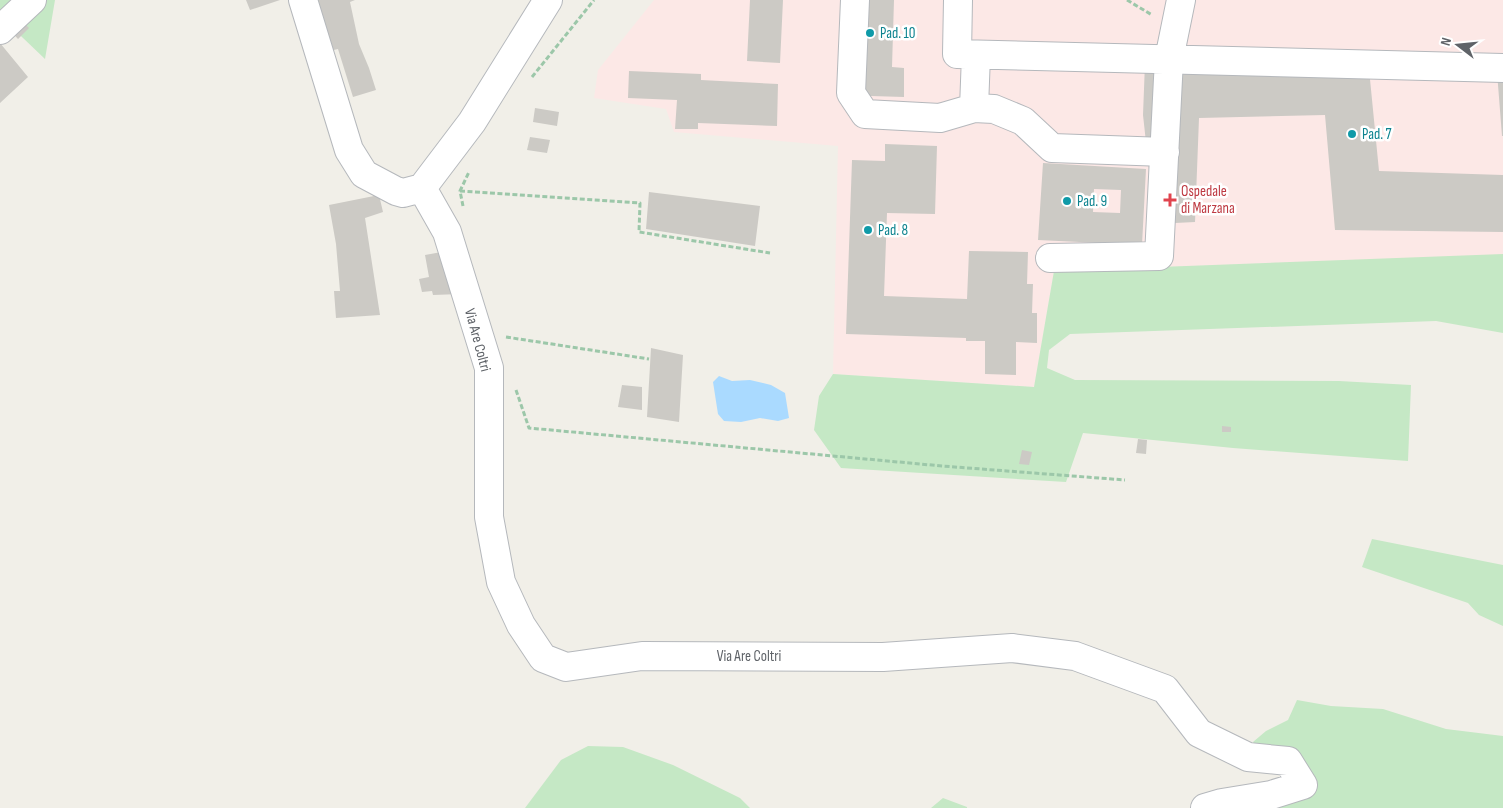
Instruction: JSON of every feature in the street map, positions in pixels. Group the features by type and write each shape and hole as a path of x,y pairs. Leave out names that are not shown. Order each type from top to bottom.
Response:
{"street":[{"path":"0,30 32,0"},
{"path":"303,0 349,150 364,174 396,192 403,193 422,188 472,122 548,0"},
{"path":"855,0 852,93 865,114 940,118 974,108 994,109 1023,121 1052,148 1165,152"},
{"path":"958,0 957,54 1503,68"},
{"path":"1050,258 1159,256 1169,59 1181,0"},
{"path":"974,108 976,55"},
{"name":"Via Are Coltri","path":"422,188 448,232 489,368 489,517 501,582 521,625 543,658 566,667 642,656 883,657 1012,648 1075,656 1165,689 1199,733 1248,757 1288,761 1303,785 1271,795 1204,808"}],"path":[{"path":"528,83 594,0"},
{"path":"463,209 460,191 472,166"},
{"path":"460,191 640,203 639,232 770,253"},
{"path":"497,336 649,359"},
{"path":"513,382 529,428 923,464 1125,480"}],"shaded area":[{"name":"Ospedale di Marzana","path":"654,0 1503,0 1503,255 1054,271 1034,387 833,374 838,146 674,132 666,109 594,98 598,70"}],"green space":[{"path":"0,0 55,0 45,59 0,16"},
{"path":"1503,254 1503,333 1436,321 1070,334 1049,350 1047,368 1075,380 1339,381 1411,385 1408,461 1233,448 1083,433 1066,482 841,468 814,430 819,396 833,374 1034,387 1054,271"},
{"path":"1372,539 1503,565 1503,626 1479,615 1468,603 1362,567"},
{"path":"1297,700 1331,706 1383,709 1446,729 1503,736 1503,808 1263,808 1309,795 1258,752 1253,742 1266,731 1288,720"},
{"path":"588,746 623,747 673,765 740,798 750,808 525,808 561,760"},
{"path":"943,798 967,807 967,808 931,808"}],"water":[{"path":"719,376 732,381 750,380 771,385 785,393 789,418 778,421 760,418 741,422 724,421 718,414 713,382"}],"building":[{"path":"246,0 280,0 250,10"},
{"path":"307,0 355,0 350,2 359,44 376,90 353,97 338,49 316,54"},
{"path":"750,0 783,0 780,63 747,61"},
{"path":"847,0 894,0 892,67 904,68 904,97 838,95 839,65"},
{"path":"18,17 29,28 18,39 8,28"},
{"path":"0,43 28,77 0,103"},
{"name":"Pad. 7","path":"1145,63 1369,69 1379,171 1503,175 1503,232 1335,230 1325,115 1199,118 1195,222 1155,224 1143,115"},
{"path":"629,71 701,74 701,80 778,84 777,126 698,123 698,129 675,129 677,100 628,98"},
{"path":"1497,72 1503,73 1503,136 1502,136"},
{"path":"535,108 559,112 557,126 533,122"},
{"path":"530,137 550,140 547,153 527,150"},
{"name":"Pad. 8","path":"885,144 937,146 935,214 887,213 884,296 967,299 969,251 1028,252 1027,284 1033,284 1032,313 1037,313 1037,343 1016,342 1016,375 985,374 985,341 966,341 966,338 846,334 852,160 885,161"},
{"name":"Pad. 9","path":"1043,163 1146,169 1142,245 1038,240","holes":["1094,189 1121,190 1120,213 1093,212"]},
{"path":"649,192 760,206 755,246 646,229"},
{"path":"379,195 383,212 365,218 380,315 336,318 334,291 340,291 336,244 329,205"},
{"path":"447,251 460,294 433,295 432,291 422,292 419,279 429,277 425,255"},
{"path":"651,348 683,355 679,422 647,417"},
{"path":"622,385 642,387 642,410 618,407"},
{"path":"1222,426 1231,427 1231,432 1222,432"},
{"path":"1138,439 1147,440 1146,454 1136,453"},
{"path":"1022,450 1032,452 1029,465 1019,464"}],"place":[{"name":"Pad. 10","path":"870,33"},
{"name":"Pad. 7","path":"1352,134"},
{"name":"Ospedale di Marzana","path":"1170,200"},
{"name":"Pad. 9","path":"1067,201"},
{"name":"Pad. 8","path":"868,230"}]}
